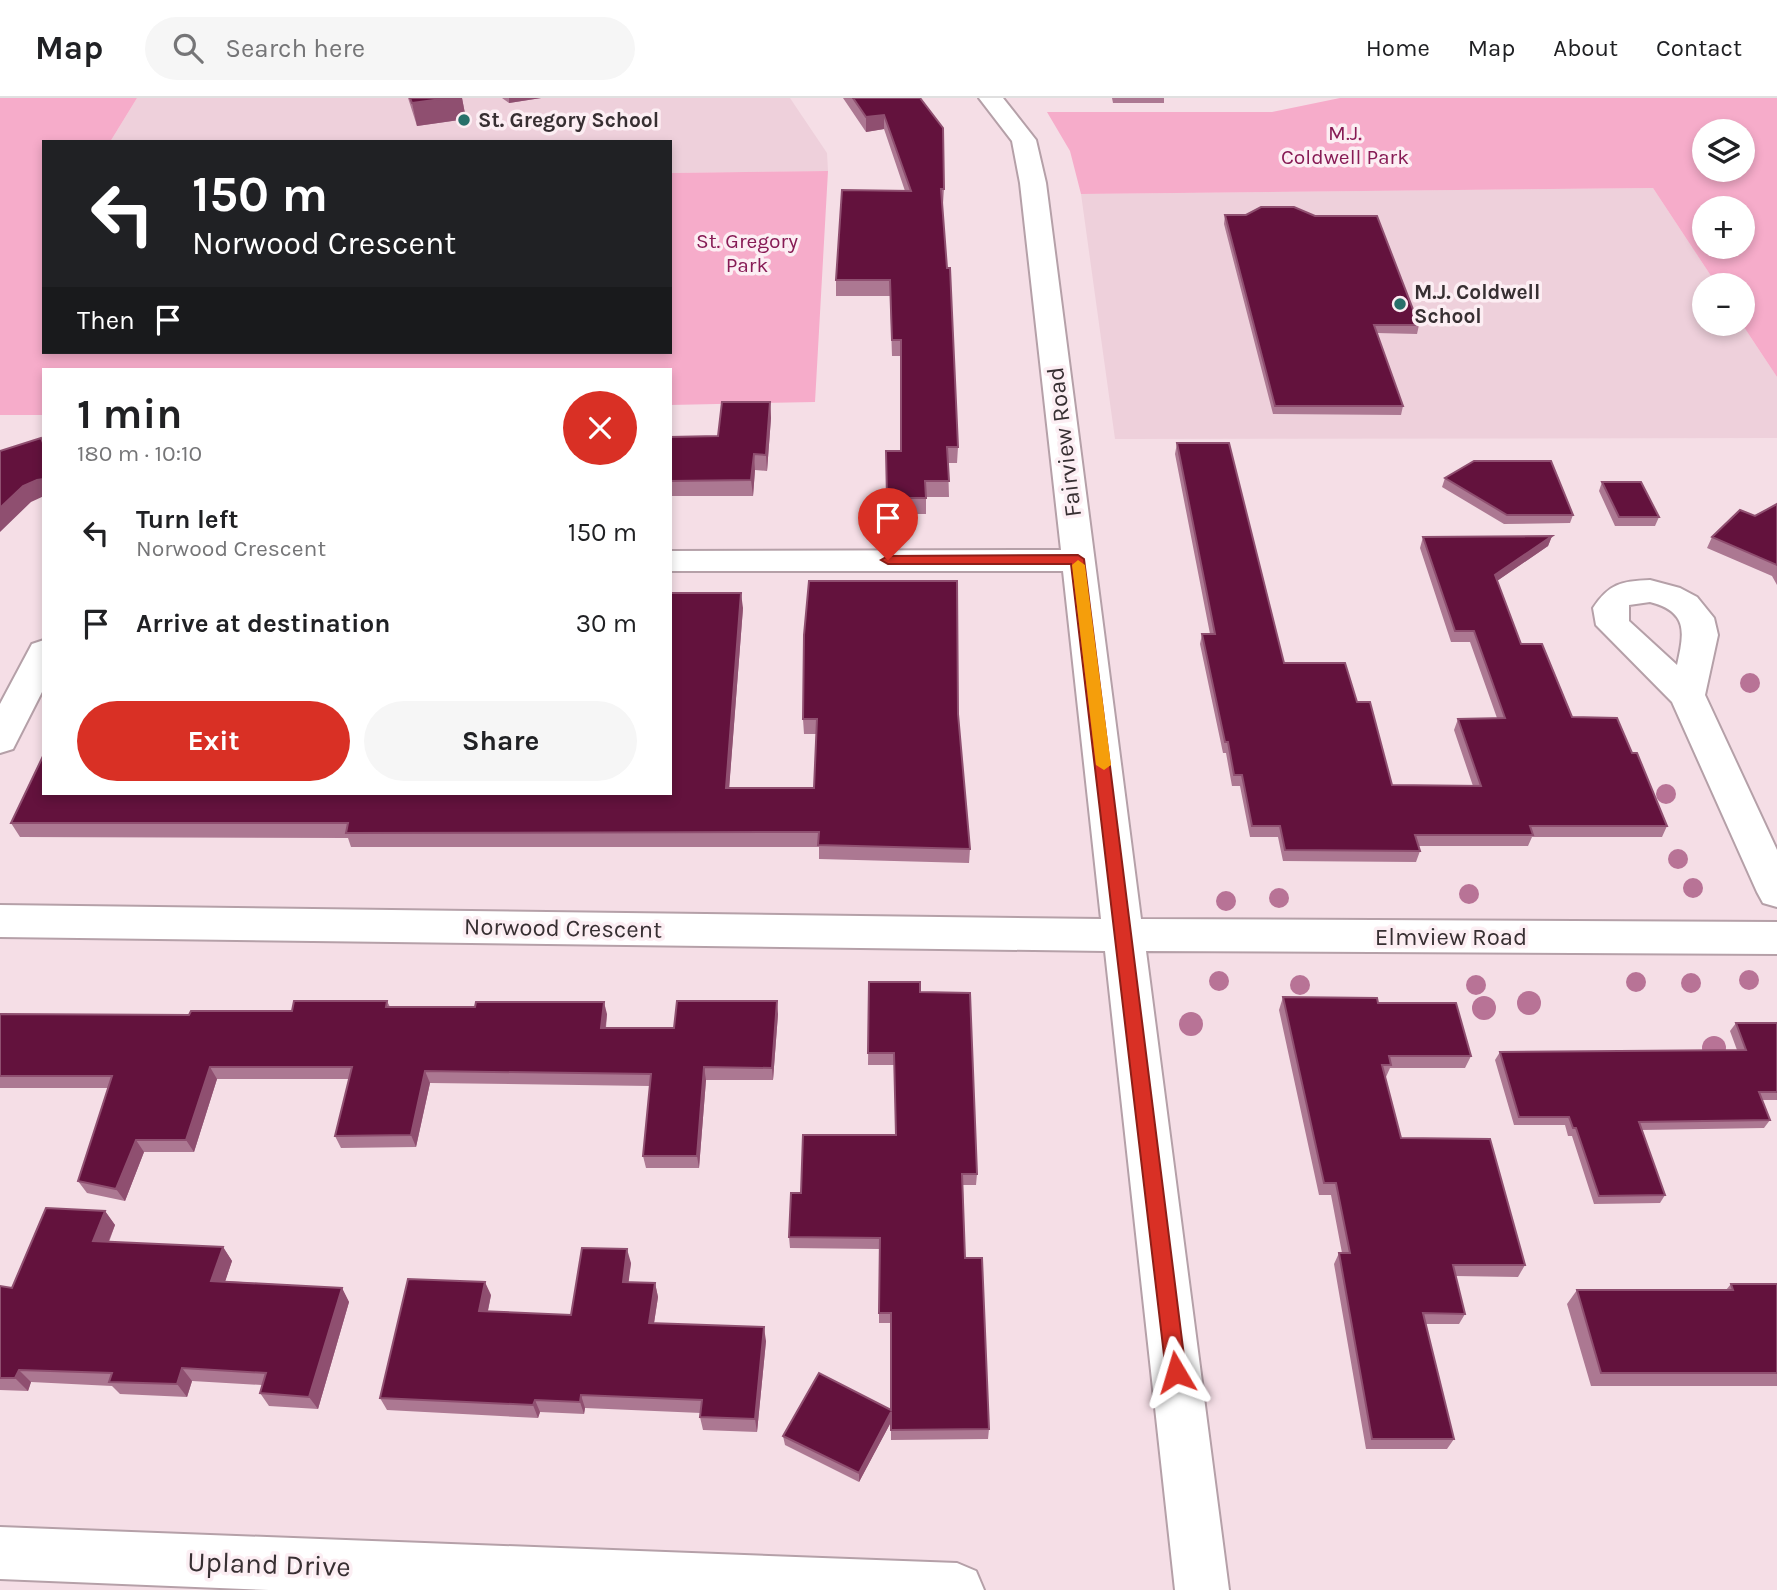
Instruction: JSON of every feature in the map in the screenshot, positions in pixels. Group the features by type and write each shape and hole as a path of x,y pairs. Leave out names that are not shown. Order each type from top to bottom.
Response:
{"street":[{"name":"Fairview Road","path":"991,98 1024,140 1033,183 1202,1590"},
{"path":"672,561 1078,559"},
{"path":"0,740 42,656"},
{"path":"1687,695 1777,892"},
{"name":"Norwood Crescent","path":"0,921 1125,935"},
{"name":"Elmview Road","path":"1125,935 1777,938"},
{"name":"Upland Drive","path":"0,1553 957,1590"}],"shaded area":[{"name":"St. Gregory School","path":"137,98 790,98 827,153 828,171 672,173 672,140 111,140"},
{"name":"M.J. Coldwell School","path":"1653,188 1692,247 1692,259 1700,259 1709,273 1692,273 1692,336 1750,336 1777,377 1777,438 1115,439 1081,194"}],"green space":[{"name":"St. Gregory Park","path":"0,98 137,98 111,140 42,140 42,354 672,354 672,173 828,171 815,402 672,405 672,368 42,368 42,415 0,415"},
{"name":"M.J. Coldwell Park","path":"1340,98 1777,98 1777,377 1750,336 1755,336 1755,273 1709,273 1700,259 1755,259 1755,196 1692,196 1692,247 1653,188 1081,194 1070,151 1047,112 1272,112"}],"building":[{"path":"410,98 449,98 412,103"},
{"path":"853,98 920,98 943,128 944,189 941,189 947,268 950,268 958,447 947,447 949,481 925,481 926,498 887,498 886,451 901,451 901,340 892,340 890,280 836,280 842,190 911,191 884,115 866,117"},
{"path":"1261,207 1294,207 1315,216 1377,216 1419,325 1374,325 1403,406 1275,406 1225,215 1246,215"},
{"path":"722,402 770,402 766,455 754,454 751,480 672,481 672,437 718,436"},
{"path":"41,438 42,440 42,479 23,486 0,508 0,451"},
{"path":"1177,443 1229,443 1284,663 1345,663 1357,702 1370,702 1392,785 1481,786 1458,719 1505,718 1474,631 1455,631 1423,537 1552,536 1495,575 1521,644 1542,644 1572,717 1617,718 1632,753 1637,753 1667,826 1530,826 1533,835 1415,835 1420,851 1285,850 1280,826 1252,826 1242,775 1234,775 1228,742 1225,742 1202,634 1215,634"},
{"path":"1474,461 1551,461 1573,515 1507,515 1445,478"},
{"path":"1602,482 1641,482 1659,517 1619,517"},
{"path":"1777,504 1777,565 1712,537 1740,510 1755,516"},
{"path":"809,581 957,581 958,714 970,849 818,845 819,832 346,833 348,823 11,823 42,758 42,795 672,795 672,593 741,593 726,788 814,788 817,719 803,719 804,635"},
{"path":"869,982 920,982 920,992 970,993 977,1174 962,1174 965,1258 982,1258 989,1429 891,1430 891,1412 859,1473 783,1436 819,1373 891,1410 891,1313 879,1313 880,1238 789,1237 791,1193 801,1193 803,1135 896,1135 894,1053 868,1053"},
{"path":"1283,997 1377,998 1378,1003 1456,1003 1471,1056 1389,1056 1391,1065 1382,1065 1401,1138 1490,1139 1525,1265 1453,1265 1465,1314 1423,1313 1454,1439 1372,1439 1339,1253 1350,1253 1336,1183 1324,1183"},
{"path":"294,1001 387,1001 386,1007 475,1007 476,1002 604,1002 601,1028 674,1028 677,1001 777,1001 772,1068 704,1067 697,1156 643,1156 651,1074 425,1071 411,1135 335,1136 352,1067 210,1067 186,1140 136,1140 116,1189 78,1181 112,1076 0,1076 0,1014 189,1015 191,1011 292,1011"},
{"path":"1736,1023 1777,1023 1777,1092 1759,1092 1770,1120 1639,1122 1665,1195 1599,1196 1576,1128 1573,1128 1569,1117 1519,1117 1500,1052 1746,1050"},
{"path":"46,1208 105,1211 93,1241 223,1247 211,1281 342,1288 309,1397 260,1393 266,1373 182,1368 177,1384 109,1382 112,1373 19,1370 15,1378 0,1378 0,1286 12,1288"},
{"path":"582,1248 627,1249 623,1282 655,1283 649,1323 764,1327 755,1419 700,1417 702,1400 581,1395 580,1402 535,1400 533,1405 380,1398 408,1279 485,1282 479,1311 571,1315"},
{"path":"1731,1284 1777,1284 1777,1373 1601,1373 1577,1290 1733,1290"}],"slow traffic":[{"path":"1078,565 1104,765"}],"place":[{"name":"St. Gregory School","path":"464,120"},
{"name":"M.J. Coldwell School","path":"1400,304"}],"route":[{"path":"888,560 1078,559 1176,1372"}]}
